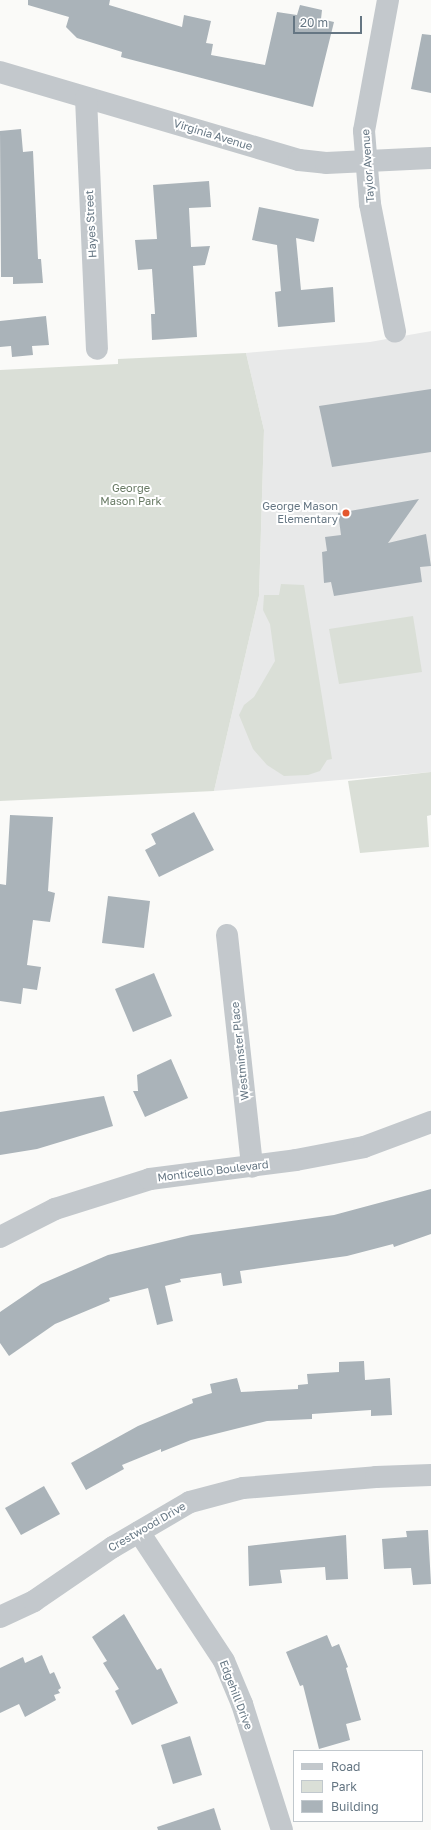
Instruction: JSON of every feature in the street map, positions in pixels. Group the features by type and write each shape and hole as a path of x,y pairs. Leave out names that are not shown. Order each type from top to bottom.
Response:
{"street":[{"name":"Taylor Avenue","path":"388,0 364,131 370,204 394,332"},
{"name":"Virginia Avenue","path":"0,72 299,160 326,163 431,158"},
{"name":"Hayes Street","path":"86,98 97,349"},
{"name":"Westminster Place","path":"227,934 252,1167"},
{"name":"Monticello Boulevard","path":"0,1237 55,1208 150,1179 252,1167 364,1147 431,1122"},
{"name":"Crestwood Drive","path":"0,1617 34,1601 107,1550 190,1502 243,1488 353,1478 431,1476"},
{"name":"Edgehill Drive","path":"139,1532 224,1661 242,1704 282,1830"}],"shaded area":[{"name":"George Mason Elementary","path":"431,331 431,772 214,791 259,596 264,430 246,353 370,342"}],"green space":[{"name":"George Mason Park","path":"246,353 264,430 259,596 214,791 0,801 0,370 118,364 118,359"},
{"path":"281,584 304,585 332,759 327,760 320,771 308,775 284,776 267,765 253,749 239,715 244,705 254,697 275,661 270,624 263,610 264,595 279,595"},
{"path":"413,616 422,672 339,684 329,629"},
{"path":"431,772 431,815 427,816 429,847 360,853 348,781"}],"building":[{"path":"28,0 110,0 109,5 182,27 184,15 211,21 206,43 213,44 211,55 265,65 277,12 297,15 300,5 322,10 321,19 334,22 313,107 121,57 122,52 77,38 66,27 69,17 28,5"},
{"path":"422,34 431,35 431,93 411,89"},
{"path":"21,129 23,152 33,151 38,259 41,259 43,283 13,284 13,277 1,277 0,131"},
{"path":"209,181 211,207 189,208 191,247 210,246 205,265 193,266 197,337 152,340 151,314 155,314 152,269 138,270 135,240 157,239 153,185"},
{"path":"259,207 319,219 314,242 296,238 301,290 333,287 335,322 278,327 275,292 281,291 277,245 252,240"},
{"path":"46,316 49,345 32,346 33,355 12,357 11,346 0,347 0,321"},
{"path":"431,389 431,452 332,467 319,406"},
{"path":"419,499 388,543 426,534 431,566 420,567 422,582 334,596 331,582 324,583 322,552 327,551 325,537 341,535 338,513"},
{"path":"194,812 214,850 159,877 145,850 156,844 151,834"},
{"path":"10,815 53,817 48,891 55,893 50,922 33,920 27,965 41,967 37,990 23,988 21,1004 0,1001 0,884 6,885"},
{"path":"108,896 150,901 144,948 102,943"},
{"path":"154,973 172,1016 133,1032 115,989"},
{"path":"171,1059 188,1098 145,1117 133,1091 138,1091 137,1075"},
{"path":"104,1096 113,1126 37,1149 0,1155 0,1112"},
{"path":"431,1189 431,1234 394,1247 393,1244 347,1256 240,1271 242,1283 223,1286 221,1273 180,1279 181,1282 165,1286 173,1321 157,1325 148,1288 109,1298 110,1301 55,1324 9,1356 0,1343 0,1312 41,1284 108,1255 191,1235 334,1215"},
{"path":"364,1361 365,1380 390,1378 392,1415 371,1416 371,1410 312,1414 312,1419 267,1421 191,1440 161,1452 161,1449 122,1465 124,1469 86,1490 71,1463 138,1426 193,1403 192,1399 212,1393 210,1384 237,1378 241,1392 298,1389 298,1385 308,1384 307,1374 339,1372 339,1362"},
{"path":"44,1486 60,1514 21,1535 5,1508"},
{"path":"428,1530 431,1584 413,1585 411,1568 384,1569 382,1539 407,1537 406,1531"},
{"path":"346,1535 348,1579 326,1580 325,1567 280,1570 282,1583 249,1586 248,1546"},
{"path":"124,1614 157,1670 161,1668 178,1703 132,1725 115,1691 119,1689 103,1663 107,1661 92,1637"},
{"path":"327,1635 332,1647 339,1644 348,1667 346,1668 361,1720 346,1724 350,1740 319,1749 303,1685 300,1686 286,1652"},
{"path":"42,1655 50,1674 54,1672 61,1688 58,1690 60,1693 54,1695 56,1700 25,1717 19,1704 0,1713 0,1668 23,1657 25,1663"},
{"path":"190,1736 202,1775 173,1784 161,1745"},
{"path":"214,1808 221,1830 158,1830 157,1827"}],"place":[{"name":"George Mason Elementary","path":"346,513"}]}
